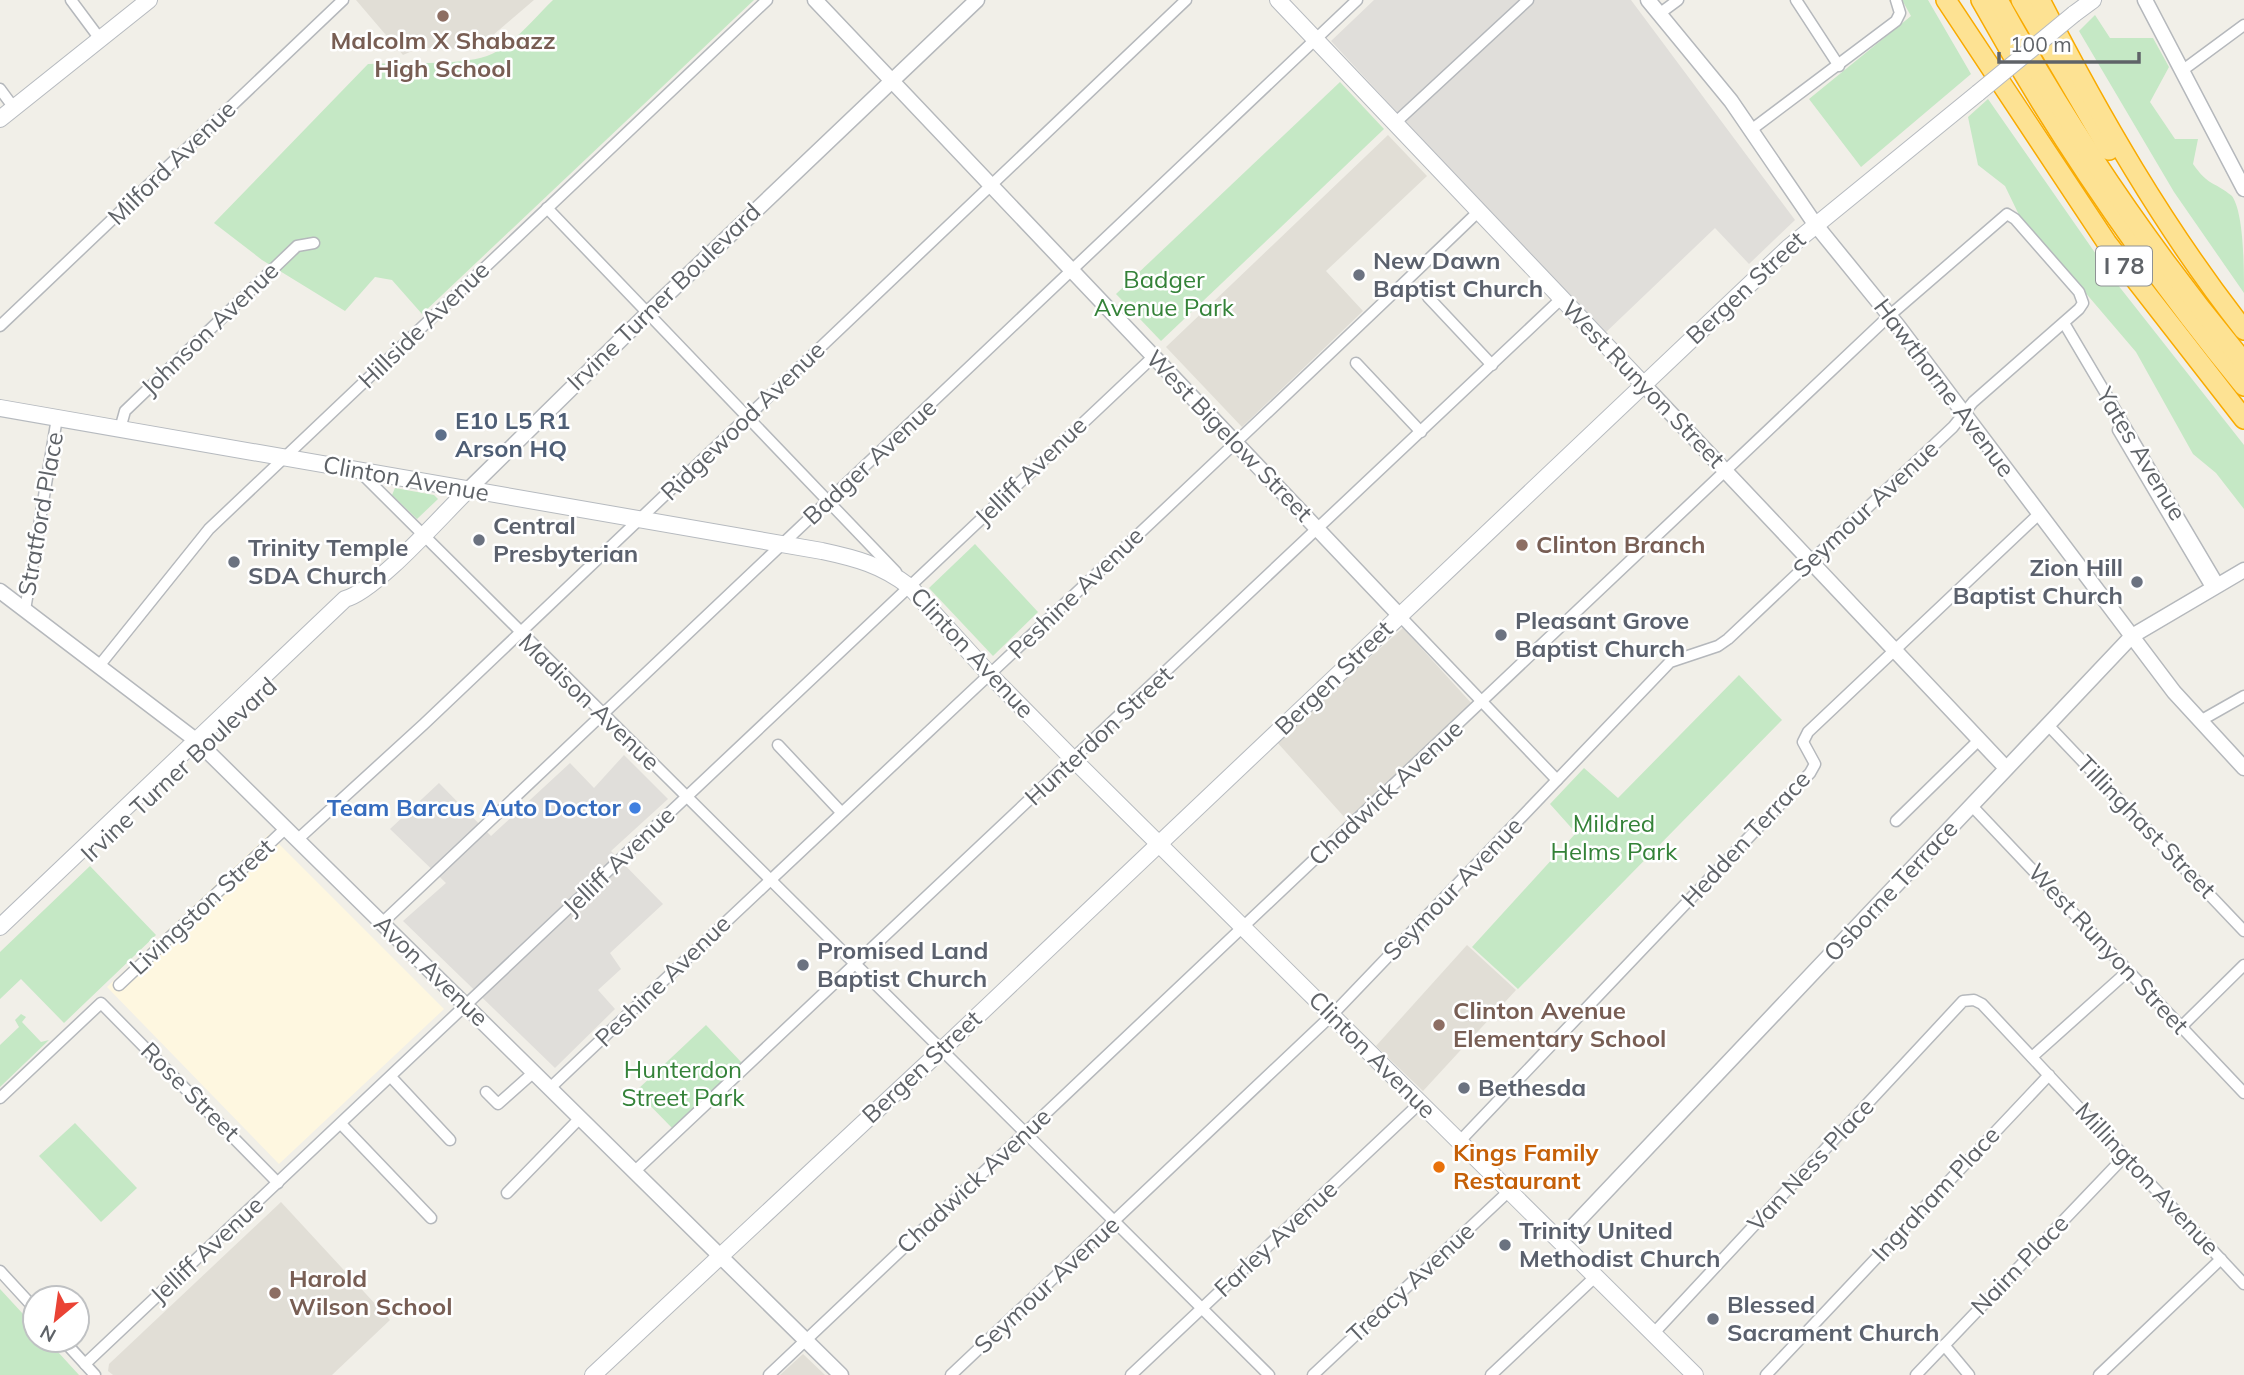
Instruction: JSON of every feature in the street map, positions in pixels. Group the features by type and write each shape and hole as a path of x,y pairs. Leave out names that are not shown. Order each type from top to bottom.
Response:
{"highway":[{"name":"I 78","path":"1946,0 2127,270 2244,419"},
{"path":"1956,0 2015,105"},
{"path":"1973,0 2035,93"},
{"name":"I 78","path":"1980,0 2035,93 2131,239 2244,386"},
{"name":"I 78","path":"1998,0 2034,64 2132,215 2244,362"},
{"path":"2008,0 2034,64"},
{"path":"2021,0 2111,154 2127,178 2159,209"},
{"name":"I 78","path":"2039,0 2102,115 2159,209 2244,330"}],"main road":[{"path":"0,119 149,0"},
{"name":"West Runyon Street","path":"1279,0 1644,385"},
{"name":"Bergen Street","path":"593,1375 1815,224 2093,0"},
{"name":"Clinton Avenue","path":"0,408 784,544 870,562 910,587 991,676 1560,1240 1653,1334 1685,1372"},
{"name":"Irvine Turner Boulevard","path":"0,927 352,606 355,597 468,490"},
{"name":"Irvine Turner Boulevard","path":"0,940 200,744"}],"street":[{"path":"71,0 100,39"},
{"name":"Milford Avenue","path":"0,326 343,0"},
{"name":"Hillside Avenue","path":"99,666 198,540 767,0"},
{"name":"West Bigelow Street","path":"815,0 1557,780"},
{"name":"Irvine Turner Boulevard","path":"468,490 649,312 977,0"},
{"name":"Ridgewood Avenue","path":"298,840 1186,0"},
{"name":"Badger Avenue","path":"382,923 1357,0"},
{"path":"1395,123 1528,0"},
{"path":"1655,6 1678,0"},
{"path":"1796,0 1839,66"},
{"path":"1751,130 1896,21 1900,13 1896,0"},
{"path":"2146,0 2240,172 2244,189"},
{"name":"Hawthorne Avenue","path":"1655,6 1751,130 1815,224 1889,316 2132,636 2200,721 2244,768"},
{"path":"2183,70 2244,24"},
{"path":"0,89 14,108"},
{"path":"547,208 910,587"},
{"name":"Peshine Avenue","path":"550,1088 770,879 991,676 1115,553 1236,443 1479,211"},
{"name":"Seymour Avenue","path":"951,1375 1332,1015 1670,662 1718,646 1728,639 2083,303 2079,292 2015,219 2007,214"},
{"name":"Chadwick Avenue","path":"769,1375 1889,316 2007,214"},
{"name":"Johnson Avenue","path":"120,429 125,411 297,246 314,243"},
{"path":"1428,297 1492,365"},
{"name":"Hunterdon Street","path":"635,1171 1562,298"},
{"name":"Yates Avenue","path":"2061,325 2215,587"},
{"name":"Jelliff Avenue","path":"85,1364 342,1125 1153,357"},
{"path":"1356,363 1422,432"},
{"name":"West Runyon Street","path":"1644,385 2006,768"},
{"name":"Stratford Place","path":"25,610 57,418"},
{"name":"Madison Avenue","path":"358,470 518,633 687,796 1269,1375"},
{"name":"Hedden Terrace","path":"1459,1142 1810,773 1815,764 1803,746 1804,737 2040,513"},
{"name":"Osborne Terrace","path":"1560,1240 2132,636 2244,570"},
{"name":"Avon Avenue","path":"0,591 200,744 841,1375"},
{"path":"2200,721 2244,696"},
{"name":"Tillinghast Street","path":"2048,724 2244,931"},
{"path":"1895,821 1979,740"},
{"path":"778,745 842,813"},
{"name":"West Runyon Street","path":"1972,805 2244,1093"},
{"name":"Livingston Street","path":"119,985 286,828"},
{"path":"2182,1027 2244,965"},
{"path":"2032,1057 2128,971"},
{"name":"Van Ness Place","path":"1653,1334 1963,1001 1971,1000 1982,1004 2032,1057"},
{"name":"Rose Street","path":"0,1098 101,1003 278,1183"},
{"name":"Millington Avenue","path":"2032,1057 2244,1284"},
{"path":"486,1092 498,1104 534,1072"},
{"name":"Ingraham Place","path":"1766,1375 2049,1075"},
{"path":"391,1077 450,1140"},
{"name":"Farley Avenue","path":"1131,1375 1420,1103"},
{"path":"507,1193 580,1118"},
{"path":"342,1125 431,1219"},
{"name":"Nairn Place","path":"1916,1375 2125,1156"},
{"name":"Treacy Avenue","path":"1313,1375 1508,1191"},
{"path":"2099,1375 2221,1259"},
{"path":"0,1271 21,1294"},
{"path":"1491,1375 1595,1277"},
{"path":"1944,1345 1969,1375"},
{"path":"76,1354 95,1375"}],"shaded area":[{"name":"Malcolm X Shabazz High School","path":"356,0 534,0 485,42 464,49 419,48 403,55"},
{"path":"1374,0 1631,0 1795,220 1749,264 1715,228 1603,335 1331,41"},
{"path":"1388,135 1427,176 1326,271 1363,311 1242,427 1166,347"},
{"path":"1403,628 1473,705 1347,820 1276,741"},
{"path":"624,755 668,799 611,851 663,904 610,953 621,969 598,990 615,1009 555,1068 403,921 446,883 390,829 439,783 491,836 570,763 594,788"},
{"path":"269,834 444,1009 279,1164 107,987"},
{"name":"Clinton Avenue Elementary School","path":"1467,945 1516,990 1423,1091 1376,1046"},
{"name":"Harold Wilson School","path":"281,1202 390,1320 332,1375 113,1375 108,1371 109,1364"},
{"path":"803,1354 825,1375 780,1375"}],"green space":[{"path":"553,0 754,0 422,314 392,280 375,277 345,311 262,260 214,223 368,64 445,62 487,56 514,39"},
{"path":"1902,0 1928,0 1971,74 1861,167 1809,99 1911,16"},
{"path":"2095,15 2110,38 2153,38 2169,67 2150,102 2175,139 2198,139 2193,164 2208,180 2232,196 2236,204 2242,242 2244,293 2174,192 2079,31"},
{"name":"Badger Avenue Park","path":"1340,82 1384,129 1161,341 1116,294"},
{"path":"1988,99 2114,280 2244,445 2244,509 2216,473 2193,454 2136,352 2019,215 2005,186 1978,165 1968,117"},
{"path":"395,488 434,495 438,499 417,519 392,495"},
{"path":"975,544 1038,612 993,656 929,588"},
{"name":"Mildred Helms Park","path":"1739,675 1782,720 1518,989 1472,947 1576,833 1550,804 1584,768 1618,798"},
{"path":"90,866 156,935 64,1023 21,979 0,999 0,952"},
{"path":"21,1014 26,1017 22,1022 41,1042 49,1040 0,1087 0,1045 19,1027 15,1020"},
{"name":"Hunterdon Street Park","path":"706,1025 743,1064 674,1130 636,1091"},
{"path":"75,1123 137,1188 101,1222 39,1156"},
{"path":"0,1289 21,1312 21,1354 60,1354 79,1375 0,1375"}],"place":[{"name":"Malcolm X Shabazz High School","path":"443,16"},
{"name":"New Dawn Baptist Church","path":"1359,275"},
{"name":"E10 L5 R1 Arson HQ","path":"441,435"},
{"name":"Central Presbyterian","path":"479,540"},
{"name":"Clinton Branch","path":"1522,545"},
{"name":"Trinity Temple SDA Church","path":"234,562"},
{"name":"Zion Hill Baptist Church","path":"2137,582"},
{"name":"Pleasant Grove Baptist Church","path":"1501,635"},
{"name":"Team Barcus Auto Doctor","path":"635,808"},
{"name":"Promised Land Baptist Church","path":"803,965"},
{"name":"Clinton Avenue Elementary School","path":"1439,1025"},
{"name":"Bethesda","path":"1464,1088"},
{"name":"Kings Family Restaurant","path":"1439,1167"},
{"name":"Trinity United Methodist Church","path":"1505,1245"},
{"name":"Harold Wilson School","path":"275,1293"},
{"name":"Blessed Sacrament Church","path":"1713,1319"}]}
